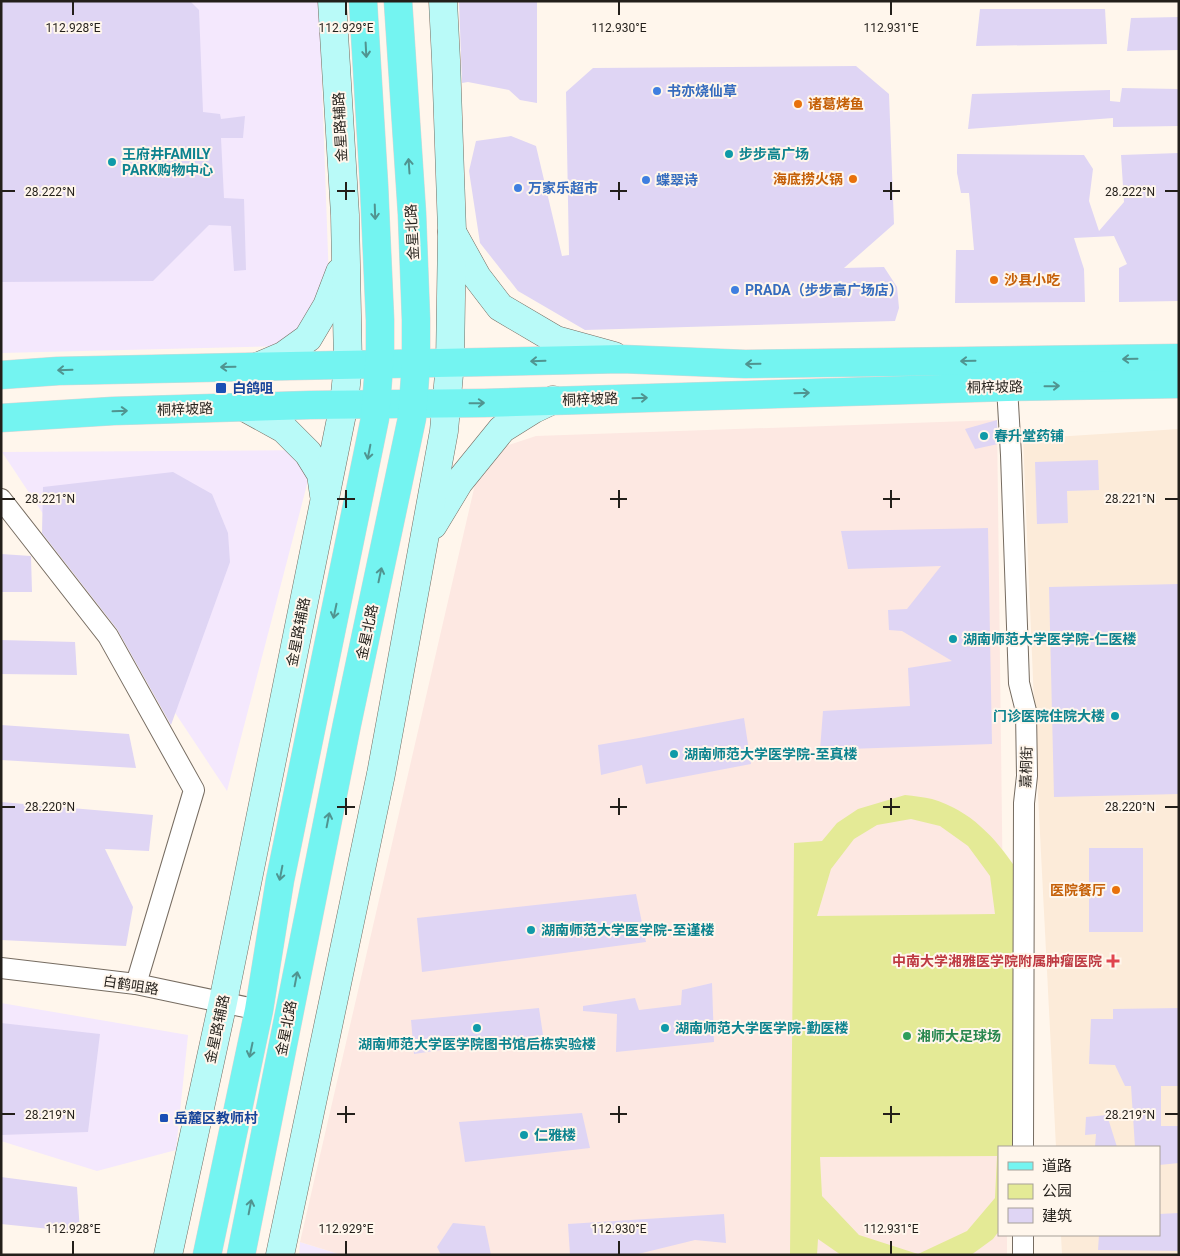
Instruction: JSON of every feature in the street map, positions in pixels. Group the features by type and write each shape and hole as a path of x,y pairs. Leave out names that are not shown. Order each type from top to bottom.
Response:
{"main road":[{"path":"207,1255 259,1010 280,880 370,447 376,404 380,320 363,1"},
{"name":"金星北路","path":"241,1255 347,724 407,446 414,404 416,320 412,214 398,1"},
{"name":"桐梓坡路","path":"1,374 259,366 622,359 745,364 1179,358"},
{"name":"桐梓坡路","path":"1,418 113,411 344,404 414,404 1179,384"}],"street":[{"name":"金星路辅路","path":"168,1255 223,1002 344,404 348,365 345,214 332,1"},
{"path":"280,1255 381,774 448,403 452,231 443,1"},
{"path":"452,231 477,277 500,307 556,340 622,359"},
{"path":"259,366 283,356 308,338 327,306 346,257"},
{"name":"嘉桐街","path":"1007,387 1019,683 1026,711 1023,1146"},
{"path":"424,539 459,482 502,429 534,409 553,400"},
{"path":"244,407 284,429 308,453 321,474 325,500"},
{"path":"1,499 108,636 194,790 136,984"},
{"name":"白鹤咀路","path":"1,968 136,984 259,1010"},
{"path":"1023,1236 1023,1255"}],"shaded area":[{"name":"王府井FAMILY PARK购物中心","path":"1,1 319,1 329,282 288,346 1,353"},
{"path":"997,420 1006,1146 998,1146 998,1236 1007,1236 1007,1255 342,1255 300,1242 482,454 536,436"},
{"name":"中南大学湘雅医学院附属肿瘤医院","path":"1179,429 1179,1255 1062,1255 1061,1236 1160,1236 1160,1146 1056,1146 1037,775 1023,439"},
{"path":"316,450 227,791 2,452"},
{"path":"1,1003 188,1035 176,1150 97,1171 1,1141"},
{"path":"300,1242 342,1255 299,1255"}],"green space":[{"name":"湘师大足球场","path":"905,795 929,798 958,810 981,827 991,836 1017,870 1018,1146 998,1146 998,1232 993,1239 971,1255 841,1255 818,1239 817,1255 790,1255 794,843 822,841 837,823 858,809","holes":["911,819 940,826 968,846 990,876 995,914 817,916 831,869 854,839 877,825","997,1156 995,1198 967,1231 918,1254 859,1235 822,1196 820,1157"]}],"building":[{"name":"王府井FAMILY PARK购物中心","path":"1,1 190,1 199,10 203,112 220,114 221,119 245,116 243,138 221,138 224,198 244,199 246,270 234,271 231,226 209,225 153,281 1,282"},
{"path":"459,1 537,1 537,103 520,100 509,90 468,82 462,83"},
{"path":"980,9 1105,9 1107,44 976,46"},
{"path":"1179,17 1179,50 1127,51 1131,18"},
{"name":"步步高广场","path":"856,66 889,94 894,224 844,268 884,267 897,287 899,308 895,321 585,330 518,291 480,243 469,171 476,141 511,136 536,146 562,256 569,255 566,92 593,68"},
{"path":"1122,88 1179,89 1179,126 1113,127 1113,118 968,129 972,94 1110,90 1110,101 1120,102"},
{"path":"1179,153 1179,301 1119,302 1119,268 1127,264 1114,236 1074,238 1084,269 1085,302 955,303 956,250 974,250 969,193 961,193 957,173 957,154 1084,155 1093,169 1089,201 1099,231 1124,202 1121,155"},
{"name":"春升堂药铺","path":"997,420 998,444 975,449 965,429"},
{"path":"1098,460 1099,490 1067,491 1068,523 1037,524 1035,462"},
{"path":"173,472 212,494 228,533 230,562 171,725 117,629 42,533 43,487"},
{"name":"湖南师范大学医学院-仁医楼","path":"988,528 992,744 820,750 823,711 910,706 908,668 952,661 902,631 889,630 888,610 907,609 941,566 848,569 841,531"},
{"path":"1,554 31,556 32,592 1,592"},
{"name":"门诊医院住院大楼","path":"1179,584 1179,794 1054,797 1049,587"},
{"path":"1,640 75,642 77,675 1,674"},
{"name":"湖南师范大学医学院-至真楼","path":"744,718 751,764 646,784 642,765 601,775 598,745"},
{"path":"1,725 129,734 136,768 1,760"},
{"path":"1,802 153,815 149,851 105,849 133,907 126,946 1,940"},
{"name":"医院餐厅","path":"1089,848 1143,848 1143,932 1089,932"},
{"name":"湖南师范大学医学院-至谨楼","path":"636,894 646,942 422,972 417,918"},
{"name":"湖南师范大学医学院-勤医楼","path":"712,983 714,1042 616,1052 617,1014 583,1011 583,1006 635,998 639,1010 681,1005 682,990"},
{"name":"湖南师范大学医学院图书馆后栋实验楼","path":"539,1008 543,1035 414,1054 411,1020"},
{"path":"1179,1008 1179,1086 1161,1086 1161,1126 1179,1126 1179,1163 1160,1165 1160,1146 1135,1146 1131,1086 1125,1086 1115,1065 1089,1064 1091,1019 1113,1019 1113,1009"},
{"path":"1,1023 100,1034 88,1132 1,1135"},
{"name":"仁雅楼","path":"582,1113 590,1148 465,1162 459,1122"},
{"path":"1107,1115 1117,1146 1095,1146 1096,1134 1085,1135 1086,1117"},
{"path":"1,1177 77,1187 80,1232 1,1224"},
{"path":"1179,1213 1179,1251 1098,1250 1099,1236 1160,1236 1160,1214"},
{"path":"724,1214 726,1243 695,1240 638,1254 570,1255 568,1224"},
{"path":"453,1223 485,1226 491,1255 441,1255 437,1247"}],"place":[{"name":"书亦烧仙草","path":"657,91"},
{"name":"诸葛烤鱼","path":"798,104"},
{"name":"步步高广场","path":"729,154"},
{"name":"王府井FAMILY PARK购物中心","path":"112,162"},
{"name":"海底捞火锅","path":"853,179"},
{"name":"蝶翠诗","path":"646,180"},
{"name":"万家乐超市","path":"518,188"},
{"name":"沙县小吃","path":"994,280"},
{"name":"PRADA（步步高广场店）","path":"735,290"},
{"name":"白鸽咀","path":"221,388"},
{"name":"春升堂药铺","path":"984,436"},
{"name":"湖南师范大学医学院-仁医楼","path":"953,639"},
{"name":"门诊医院住院大楼","path":"1115,716"},
{"name":"湖南师范大学医学院-至真楼","path":"674,754"},
{"name":"医院餐厅","path":"1116,890"},
{"name":"湖南师范大学医学院-至谨楼","path":"531,930"},
{"name":"中南大学湘雅医学院附属肿瘤医院","path":"1113,961"},
{"name":"湖南师范大学医学院图书馆后栋实验楼","path":"477,1028"},
{"name":"湖南师范大学医学院-勤医楼","path":"665,1028"},
{"name":"湘师大足球场","path":"907,1036"},
{"name":"岳麓区教师村","path":"164,1118"},
{"name":"仁雅楼","path":"524,1135"}]}
